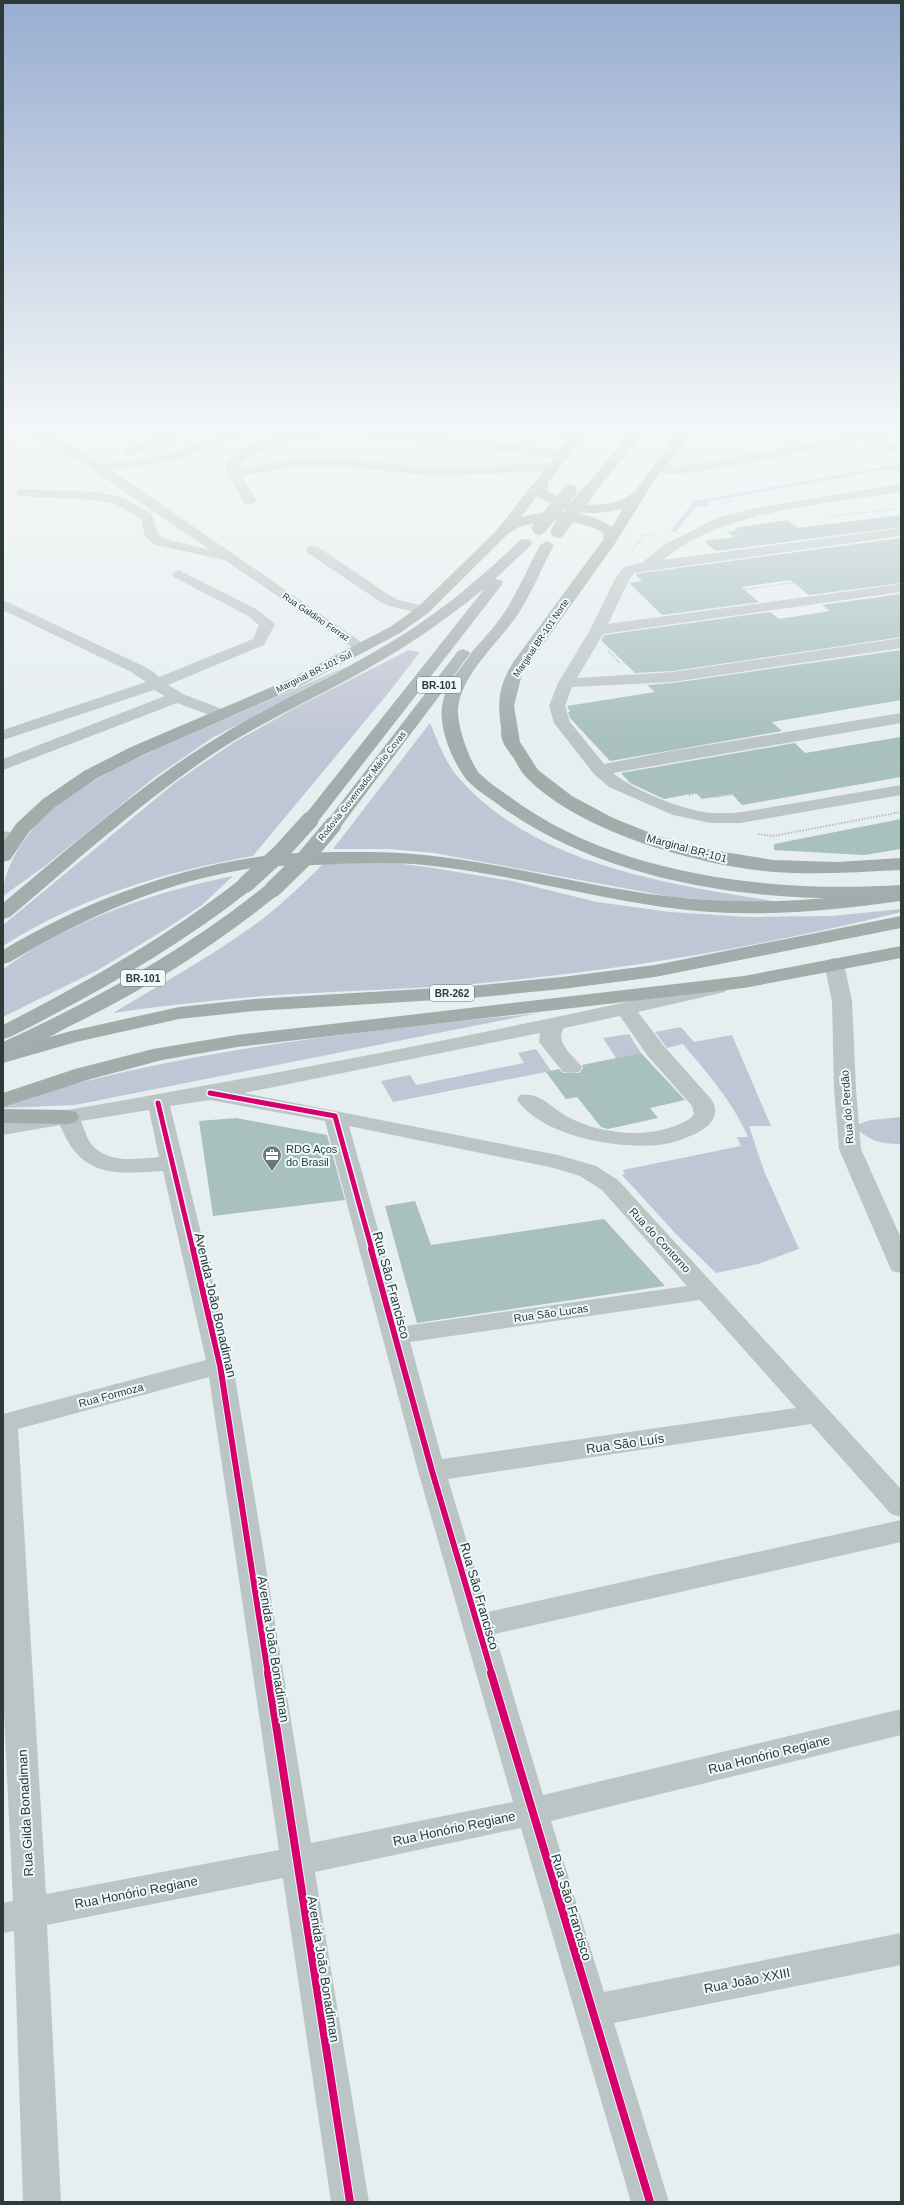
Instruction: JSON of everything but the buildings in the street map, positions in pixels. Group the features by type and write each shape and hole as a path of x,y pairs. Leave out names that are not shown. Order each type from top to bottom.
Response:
{"highway":[{"name":"Rodovia Governador Mário Covas","path":"3,1033 42,1013 177,934 215,909 246,884 280,853 310,820 477,609 525,543 534,533"},
{"name":"Rodovia Governador Mário Covas","path":"3,1050 79,1014 167,964 238,919 273,889 306,856 333,825 557,533"},
{"path":"3,913 167,779 224,740 286,705 357,669 409,638 453,608 492,576 525,543"},
{"path":"547,545 511,613 460,682 450,706 450,724 460,751 473,775 519,814 551,832 586,847 662,870 769,890 836,893 901,891"}],"main road":[{"path":"610,540 611,533"},
{"name":"Marginal BR-101 Norte","path":"520,760 507,732 506,707 513,678 584,574 615,533"},
{"name":"Marginal BR-101 Sul","path":"6,844 49,803 90,775 137,751 294,683 395,630 423,610 501,534"},
{"name":"Marginal BR-101","path":"520,760 548,788 568,802 588,813 623,829 693,852 772,866 812,868 901,864"},
{"path":"3,958 38,936 105,904 199,874 254,863 378,857 427,860 654,900 745,908 818,905 901,895"},
{"name":"BR-262","path":"3,1057 71,1037 179,1013 254,1005 471,992 562,983 654,970 901,922"},
{"path":"3,1100 83,1074 161,1054 237,1041 744,982 901,952"},
{"path":"3,1116 68,1117"}],"street":[{"path":"151,533 152,536 160,542 181,549 229,558"},
{"name":"Rua Galdino Ferraz","path":"193,533 362,648"},
{"path":"647,566 667,549 699,533"},
{"path":"894,533 647,566 629,570 622,579 598,630 566,683 557,706 562,723 600,770 615,783 641,796 679,811 711,818 740,818 901,790"},
{"path":"313,550 384,598 394,603 423,610"},
{"path":"3,736 156,684 250,648 259,642 267,624 253,613 179,574"},
{"path":"598,630 901,588"},
{"path":"3,604 137,669 148,675 156,684 177,697 221,714"},
{"path":"566,683 673,677 901,643"},
{"path":"3,765 177,697"},
{"path":"600,770 678,755 901,718"},
{"name":"Rua do Perdão","path":"834,964 842,1001 845,1089 850,1149 901,1265"},
{"path":"3,1128 210,1093 625,1009 744,982"},
{"path":"528,1100 552,1118 581,1131 624,1138 646,1139 667,1137 698,1125 705,1119 706,1112 703,1104 655,1050 625,1009"},
{"path":"557,1023 549,1039 571,1067"},
{"path":"210,1093 335,1116"},
{"name":"Avenida João Bonadiman","path":"158,1103 220,1365 350,2202"},
{"name":"Rua do Contorno","path":"335,1116 558,1162 588,1171 610,1185 901,1507"},
{"name":"Rua São Francisco","path":"335,1116 432,1471 532,1812 650,2202"},
{"path":"68,1117 84,1150 96,1159 116,1165 172,1164"},
{"name":"Rua São Lucas","path":"394,1336 707,1291"},
{"name":"Rua Formoza","path":"3,1424 220,1365"},
{"name":"Rua São Luís","path":"432,1471 818,1414"},
{"name":"Rua Gilda Bonadiman","path":"3,1424 17,1915 42,2202"},
{"path":"478,1626 901,1531"},
{"name":"Rua Honório Regiane","path":"17,1915 296,1861 532,1812 901,1722"},
{"name":"Rua João XXIII","path":"593,2011 901,1949"}],"path":[{"path":"678,599 901,567"},
{"path":"597,721 901,673"},
{"path":"683,796 696,793 715,797 901,765"}],"shaded area":[{"path":"409,650 420,652 390,691 253,856 187,870 92,900 32,929 3,946 3,925 176,782 233,743 295,708"},
{"path":"350,665 212,738 155,777 45,866 3,896 4,883 8,870 21,844 50,811 76,792 93,781 146,754"},
{"path":"430,723 446,758 458,777 489,807 525,832 565,851 607,866 695,888 780,902 747,903 672,897 434,853 389,849 333,849"},
{"path":"386,862 512,881 597,902 670,912 747,917 832,916 901,909 901,912 848,925 742,947 634,965 526,979 417,988 252,997 113,1013 201,960 253,926 271,912 323,864"},
{"path":"233,876 202,905 166,929 98,970 3,1017 3,969 31,950 71,929 138,901 185,887"},
{"path":"539,1013 75,1105 3,1108 3,1105 68,1086 201,1056 336,1036"},
{"path":"681,1027 694,1042 732,1035 771,1126 749,1126 764,1171 799,1249 758,1264 716,1273 676,1234 622,1175 625,1174 623,1170 741,1146 737,1137 748,1137 727,1100 683,1044 667,1048 655,1032"},
{"path":"629,1034 641,1053 616,1058 603,1038"},
{"path":"536,1049 551,1071 393,1102 381,1081 410,1075 416,1085 524,1063 518,1053"},
{"path":"901,1117 901,1144 876,1141 853,1126 871,1120"}],"cycle path":[{"path":"210,1093 335,1116 432,1471 532,1812 650,2202"},
{"path":"158,1103 220,1365 350,2202"}],"place":[{"name":"RDG Aços do Brasil","path":"272,1172"}]}
